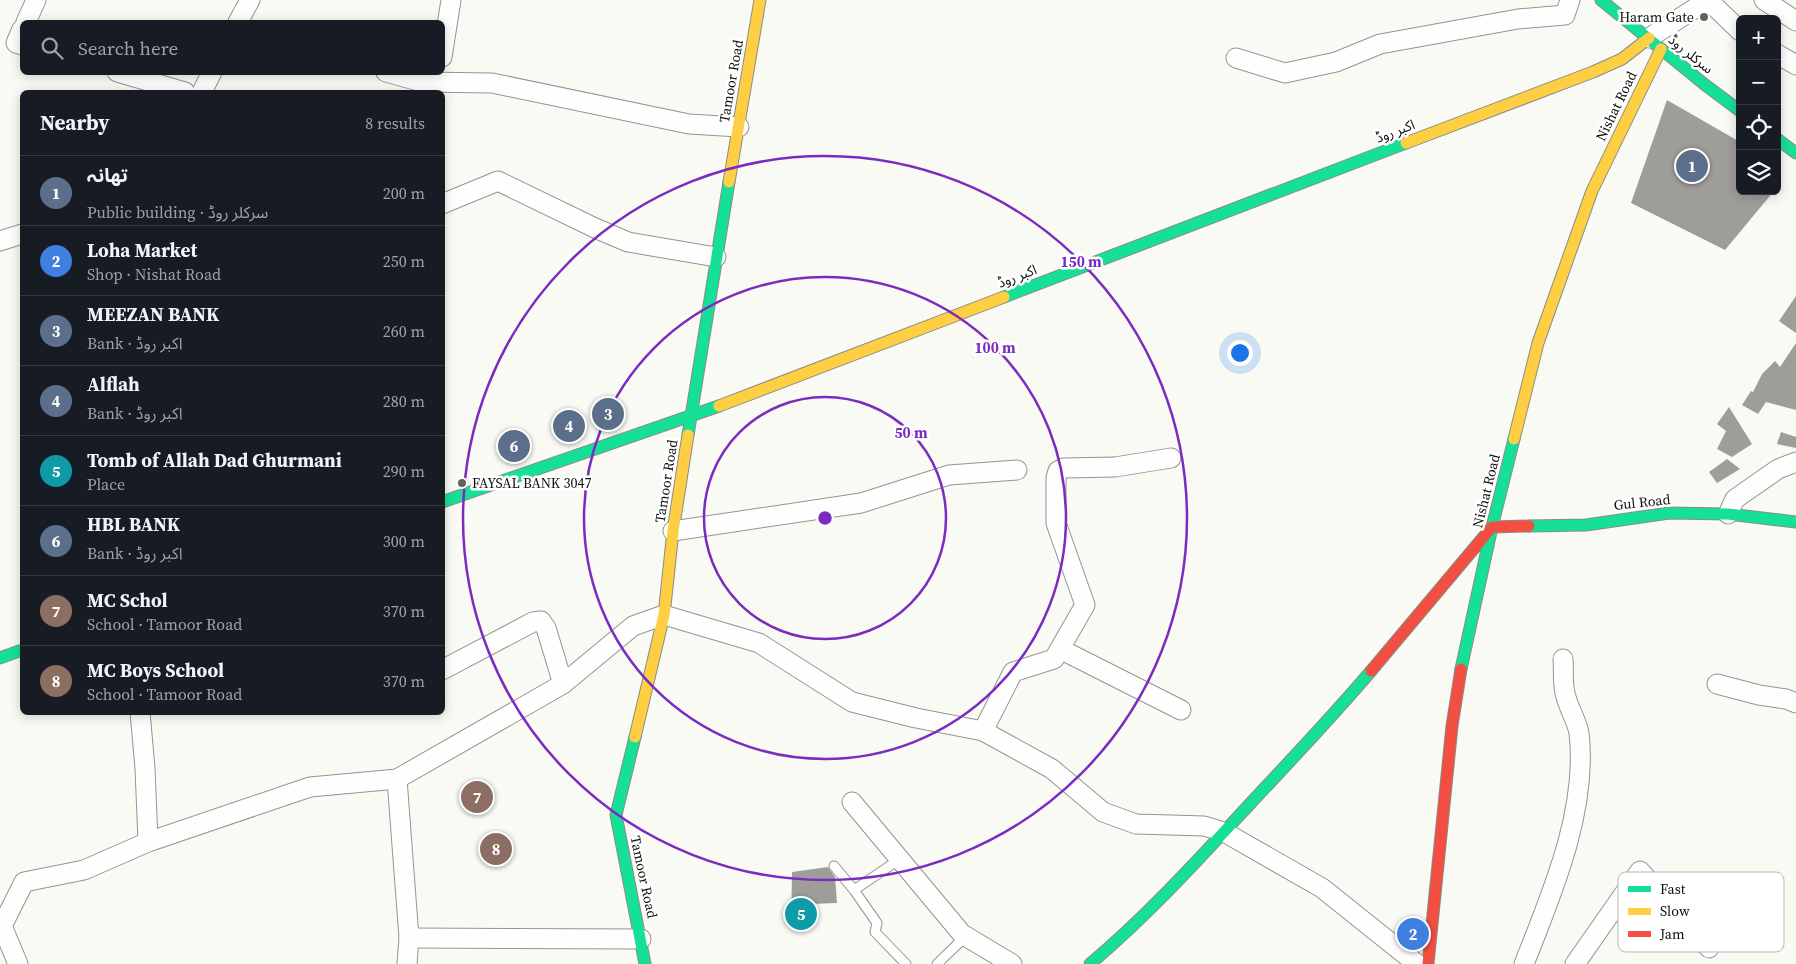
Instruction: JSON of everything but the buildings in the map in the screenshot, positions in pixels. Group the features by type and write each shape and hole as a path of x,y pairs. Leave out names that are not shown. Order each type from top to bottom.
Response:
{"street":[{"path":"27,20 36,0"},
{"path":"242,20 250,0"},
{"path":"445,38 451,0"},
{"name":"Tamoor Road","path":"645,964 642,940 616,815 664,615 673,531 716,256 760,0"},
{"path":"1236,58 1285,73 1336,62 1380,44 1518,19 1565,15 1570,0"},
{"name":"سرکلر روڈ","path":"1600,0 1736,108"},
{"path":"1655,44 1708,0 1736,27"},
{"path":"1764,0 1796,21"},
{"name":"اکبر روڈ","path":"445,501 691,418 1593,72 1655,44"},
{"name":"Nishat Road","path":"1428,964 1452,726 1465,647 1492,526 1541,334 1592,192 1655,44"},
{"path":"1781,56 1796,65"},
{"path":"127,75 178,90"},
{"path":"203,90 210,75"},
{"path":"397,75 422,82 492,83 689,124 739,127"},
{"path":"1781,142 1796,152"},
{"path":"445,203 498,181 594,228 628,242 716,256"},
{"path":"0,241 20,235"},
{"path":"983,731 1013,672 1054,659 1085,605 1056,523 1056,478 1058,471 1064,468 1115,467 1171,458"},
{"path":"1728,514 1734,499 1778,469 1796,462"},
{"path":"673,531 861,503 949,475 1017,470"},
{"name":"Gul Road","path":"1492,526 1586,525 1669,513 1728,514 1796,522"},
{"path":"1090,964 1127,933 1348,698 1492,526"},
{"path":"18,964 1,928 24,882 84,870 148,842 310,787 398,779 563,684 633,626 664,615 759,643 852,702 916,718 983,731 1052,769 1103,812 1136,824 1204,826 1224,832 1322,888 1417,964"},
{"path":"445,668 532,622 541,621 546,628 563,684"},
{"path":"1060,649 1181,710"},
{"path":"0,658 20,651"},
{"path":"1524,964 1552,892 1572,828 1579,782 1579,731 1565,694 1563,659"},
{"path":"1717,684 1758,695 1786,699 1796,703"},
{"path":"140,715 145,768 148,842"},
{"path":"398,779 409,938 407,964"},
{"path":"852,802 962,934 1012,964"},
{"path":"1575,964 1618,902"},
{"path":"409,938 642,940"}],"lane":[{"path":"854,890 900,859"},
{"path":"834,866 854,890 877,923 875,932 906,964"},
{"path":"938,964 967,936"}],"traffic: fast":[{"path":"1601,0 1736,108"},
{"path":"1781,142 1796,153"},
{"path":"1004,297 1406,143"},
{"path":"688,435 729,182"},
{"path":"445,501 719,406"},
{"path":"1461,669 1492,527 1514,439"},
{"path":"1529,526 1586,525 1669,513 1728,514 1796,522"},
{"path":"0,658 20,651"},
{"path":"1090,964 1132,927 1191,867 1311,739 1371,671"},
{"path":"635,737 616,815 645,964"}],"traffic: slow":[{"path":"729,182 760,0"},
{"path":"1406,143 1593,72 1622,59 1649,38"},
{"path":"1514,439 1538,343 1592,191 1661,49"},
{"path":"719,406 1004,297"},
{"path":"635,737 664,615 673,531 688,435"}],"traffic: jam":[{"path":"1371,671 1492,527 1529,526"},
{"path":"1428,964 1452,726 1461,669"}],"place":[{"name":"Haram Gate","path":"1704,17"},
{"name":"تھانہ","path":"1692,166"},
{"name":"MEEZAN BANK","path":"608,414"},
{"name":"Alflah","path":"569,426"},
{"name":"HBL BANK","path":"514,446"},
{"name":"FAYSAL BANK 3047","path":"462,483"},
{"name":"MC Schol","path":"477,797"},
{"name":"MC Boys School","path":"496,849"},
{"name":"Tomb of Allah Dad Ghurmani","path":"801,914"},
{"name":"Loha Market","path":"1413,934"}]}
